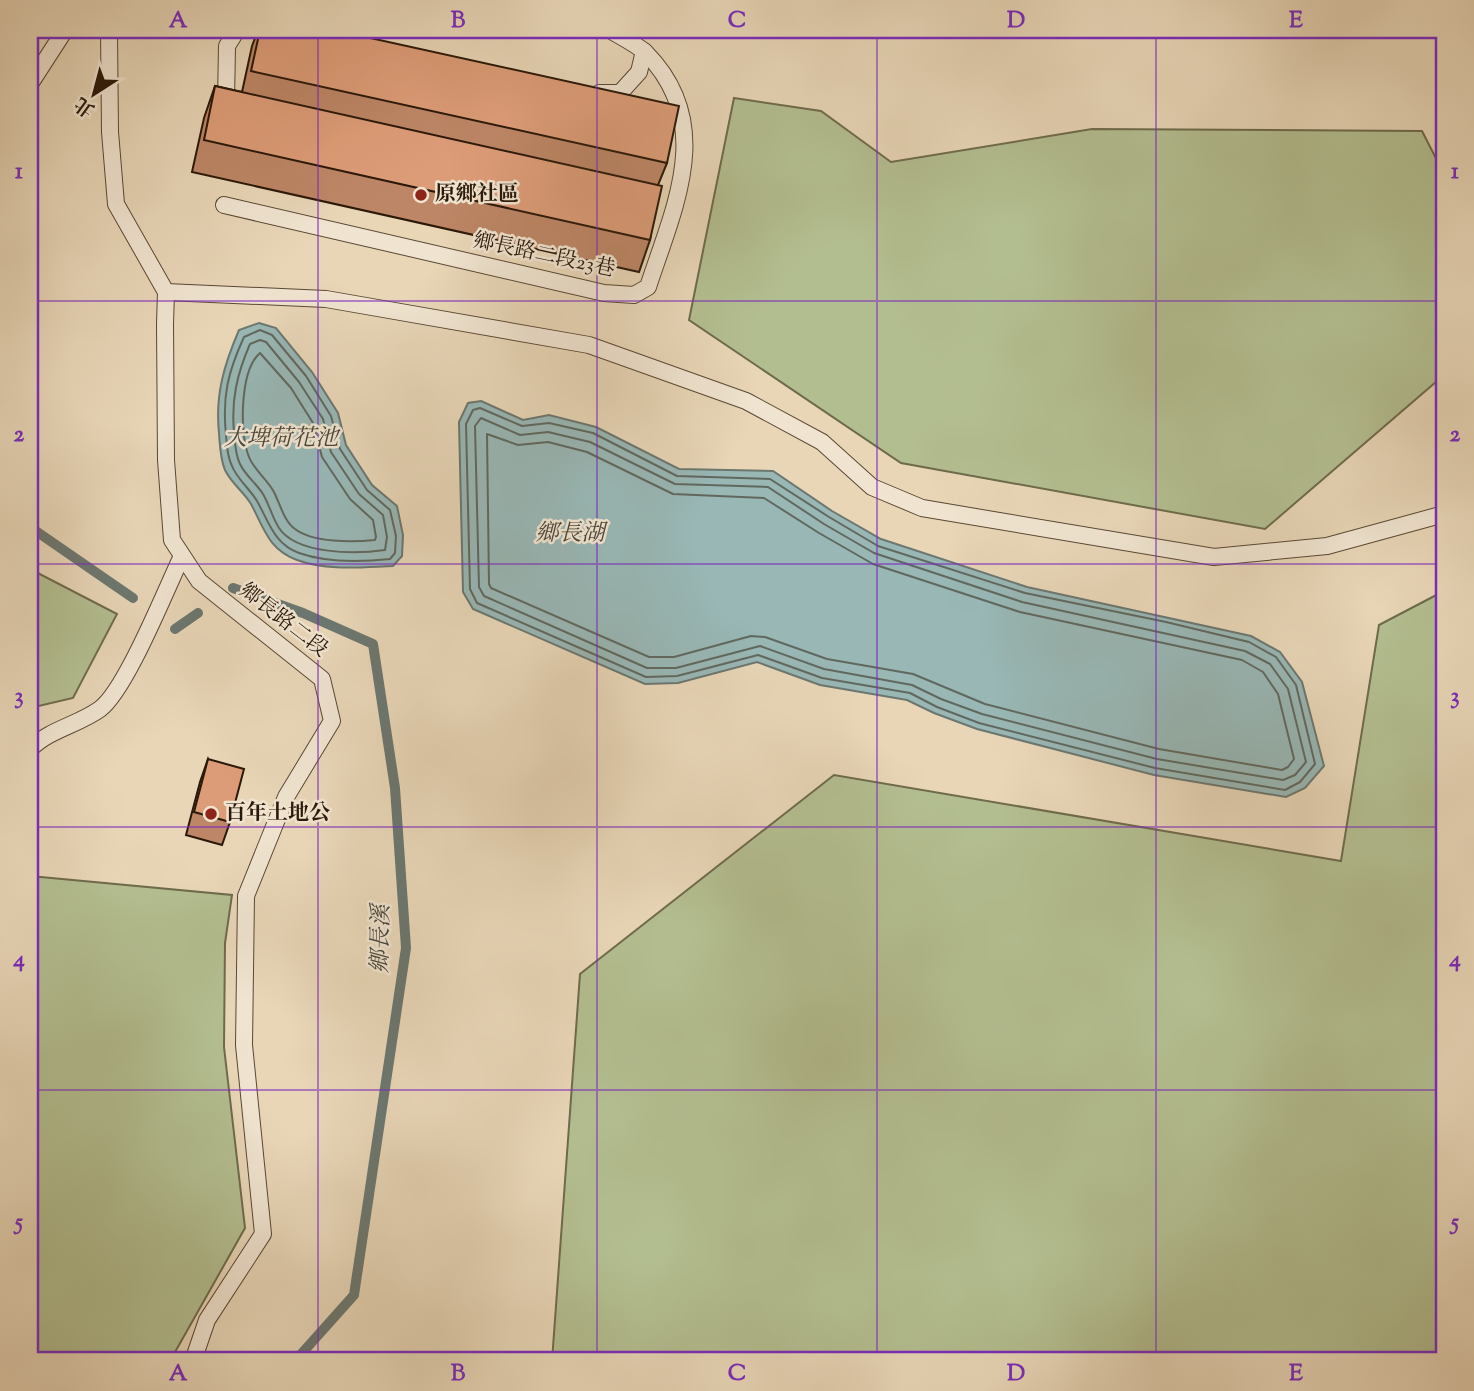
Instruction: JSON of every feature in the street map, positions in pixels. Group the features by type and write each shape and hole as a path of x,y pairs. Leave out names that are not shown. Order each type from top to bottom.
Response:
{"lane":[{"path":"30,84 65,30"},
{"path":"109,30 110,132 116,204 166,292 326,299 589,345 746,401 822,442 872,487 922,508 1214,557 1326,546 1444,514"},
{"path":"226,102 227,46 237,30"},
{"name":"鄉長路二段23巷","path":"225,205 590,289 634,295 648,287 681,186 686,141 680,110 664,74 644,51 610,30"},
{"path":"579,93 620,93 639,72 644,51"},
{"name":"鄉長路二段","path":"166,292 166,460 172,540 199,581 322,678 332,721 286,797 246,896 244,1045 263,1234 207,1320 193,1361"},
{"path":"30,749 40,739 102,708 124,677 182,556"}],"green space":[{"path":"734,98 821,111 891,162 1092,129 1422,131 1444,174 1444,375 1265,529 901,463 689,320"},
{"path":"30,569 117,614 73,698 30,708"},
{"path":"1444,591 1444,1361 552,1361 580,974 834,775 1341,861 1379,625"},
{"path":"30,876 232,895 225,943 224,1047 245,1228 170,1361 30,1361"}],"water":[{"name":"大埤荷花池","path":"259,323 276,328 312,372 338,413 346,445 372,485 397,506 403,535 402,556 393,566 332,567 308,563 287,555 273,544 251,504 228,475 221,456 218,419 222,380 239,330"},
{"name":"鄉長湖","path":"481,401 523,420 549,415 596,427 679,469 773,471 832,511 881,539 1027,587 1251,636 1280,652 1302,682 1324,766 1305,788 1286,797 1154,775 977,729 907,700 820,685 757,662 678,683 645,684 473,609 463,592 459,422 468,403"}],"building":[{"path":"260,30 334,30 679,106 667,163 251,71"},
{"path":"215,86 662,186 650,240 204,140"},
{"path":"208,759 244,769 230,822 194,812"}],"waterway":[{"name":"鄉長溪","path":"30,527 133,598"},
{"name":"鄉長溪","path":"233,588 303,613 373,644 395,788 406,948 354,1295 295,1361"},
{"name":"鄉長溪","path":"175,629 198,613"}],"place":[{"name":"原鄉社區","path":"421,195"},
{"name":"百年土地公","path":"211,814"}]}
